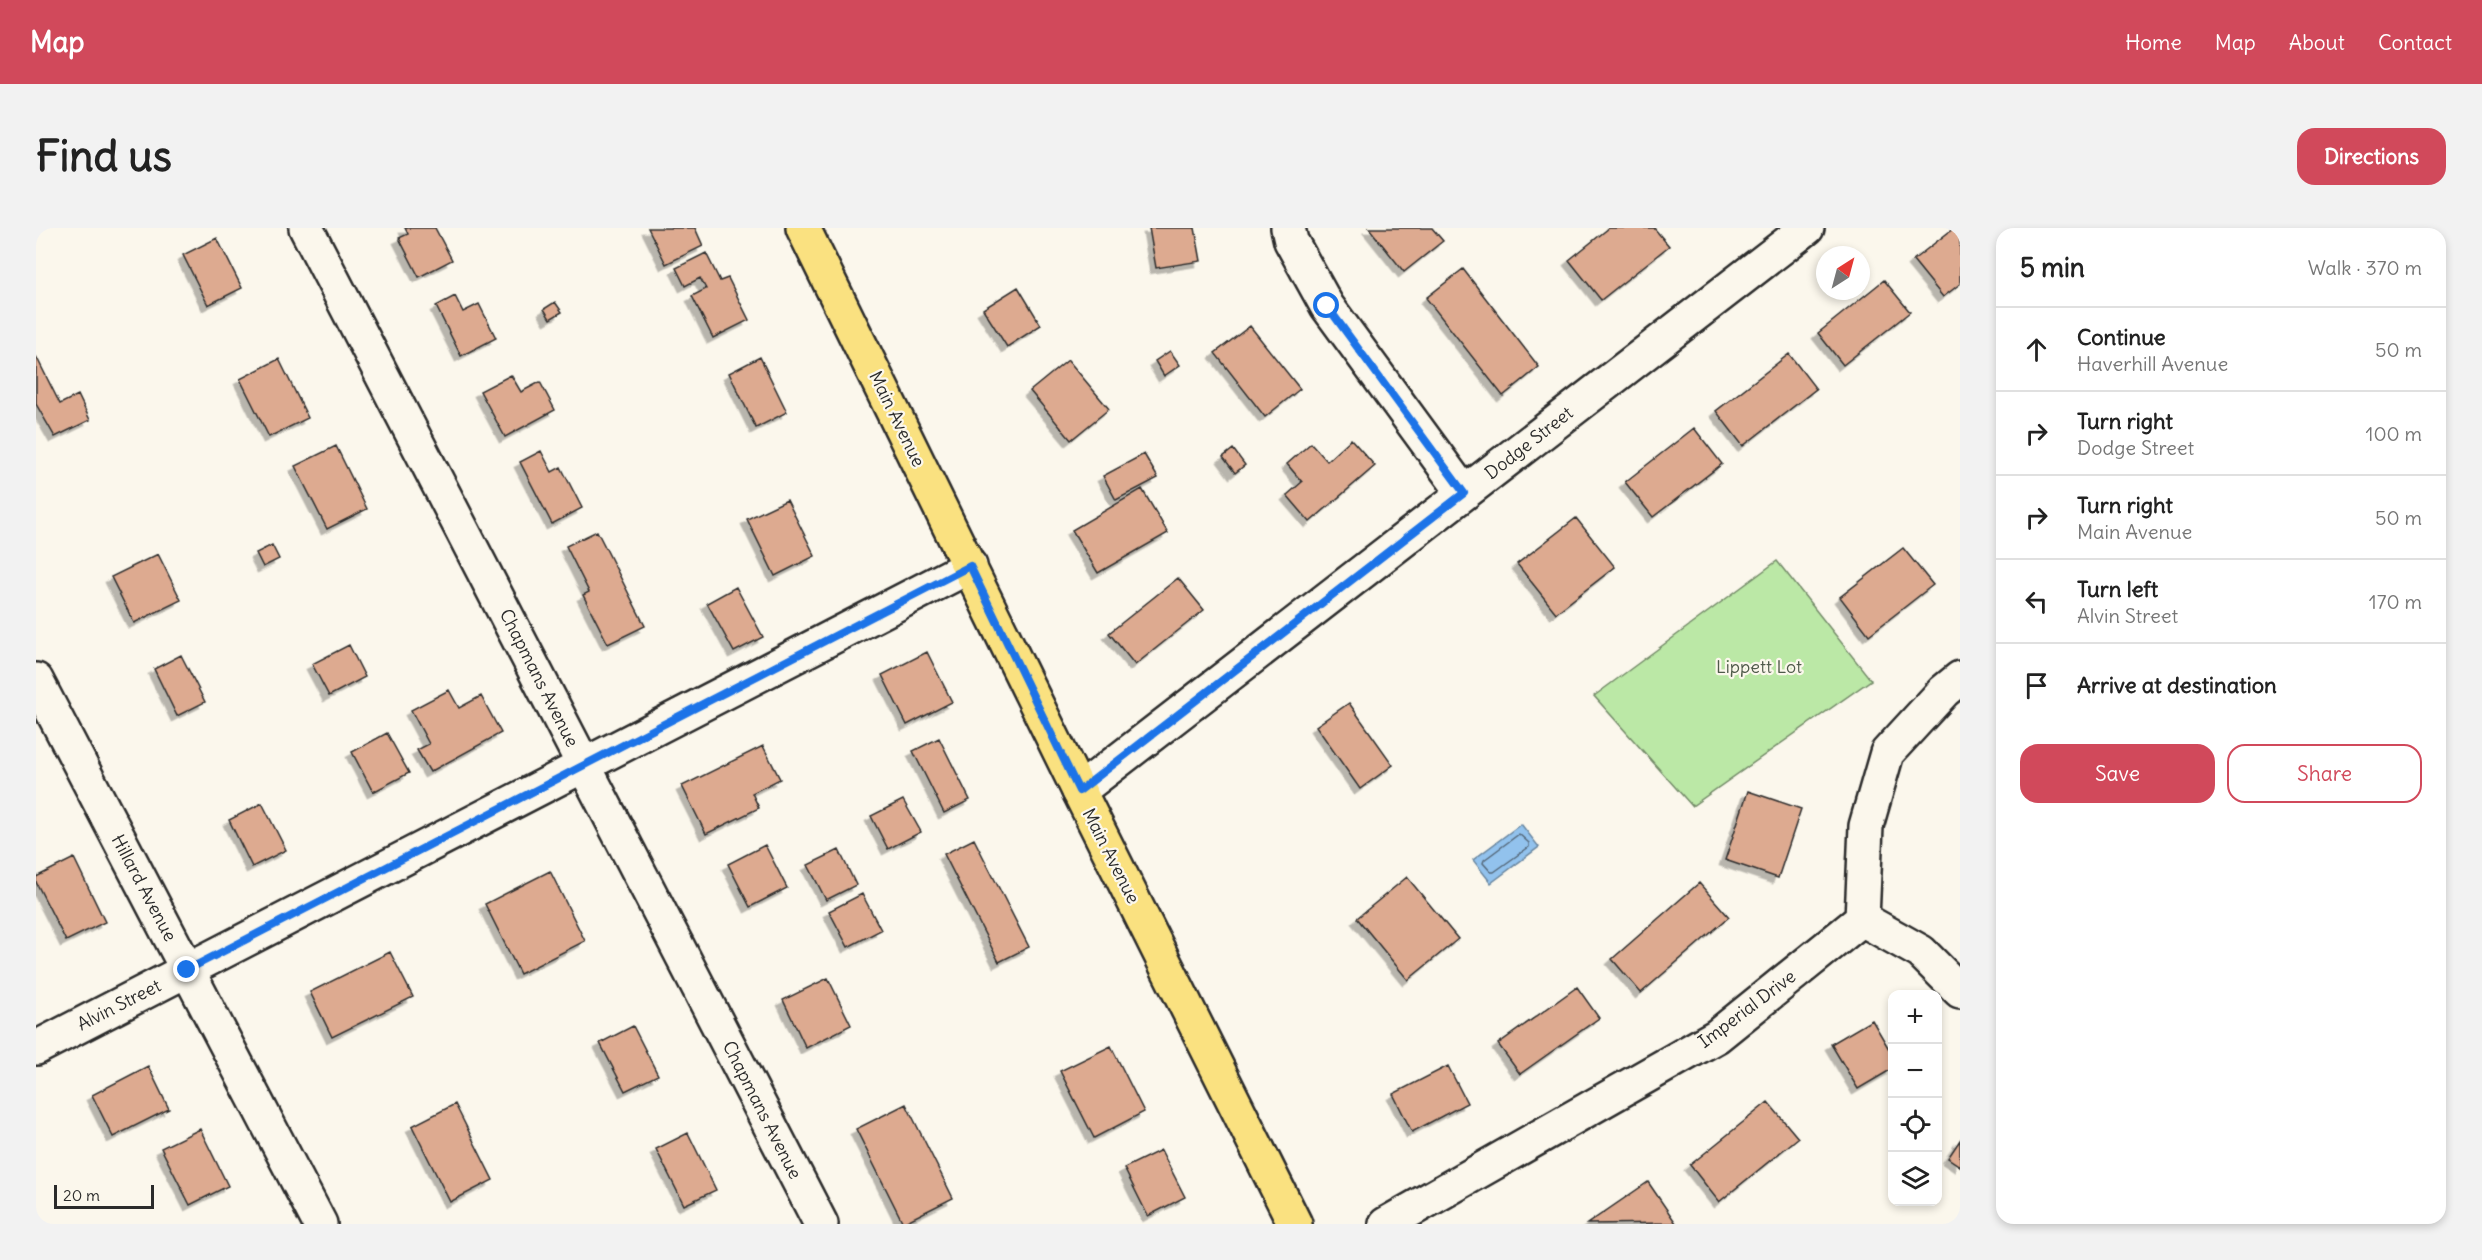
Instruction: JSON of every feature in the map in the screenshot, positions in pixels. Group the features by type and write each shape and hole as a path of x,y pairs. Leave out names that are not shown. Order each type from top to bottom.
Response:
{"main road":[{"name":"Main Avenue","path":"803,228 1079,791 1295,1224"}],"street":[{"name":"Chapmans Avenue","path":"306,228 821,1224"},
{"path":"1288,228 1291,241 1327,306 1464,493"},
{"name":"Dodge Street","path":"1079,791 1808,228"},
{"name":"Alvin Street","path":"36,1048 970,566"},
{"path":"1960,678 1944,691 1887,753 1866,826 1862,919 1921,952 1960,992"},
{"name":"Hillard Avenue","path":"36,680 320,1224"},
{"name":"Imperial Drive","path":"1386,1224 1717,1036 1862,919"}],"green space":[{"name":"Lippett Lot","path":"1777,561 1871,680 1692,806 1594,696"}],"water":[{"path":"1521,824 1539,847 1491,883 1473,860"}],"building":[{"path":"405,228 435,228 452,260 419,277 399,238 408,234"},
{"path":"648,228 695,228 703,246 666,264"},
{"path":"1149,228 1195,228 1201,261 1156,268"},
{"path":"1369,228 1432,228 1443,241 1404,272"},
{"path":"1609,228 1654,228 1669,246 1601,300 1569,260"},
{"path":"1954,228 1960,228 1960,284 1943,297 1913,260"},
{"path":"217,238 242,288 208,305 183,255"},
{"path":"706,253 720,281 728,278 749,320 713,338 692,296 706,289 700,278 685,286 676,268"},
{"path":"1463,269 1539,367 1503,396 1426,298"},
{"path":"1884,280 1910,312 1843,365 1818,333 1859,300 1870,300 1870,291"},
{"path":"1018,287 1041,325 1007,347 983,309"},
{"path":"455,296 463,312 479,304 496,338 461,356 436,306"},
{"path":"555,302 562,312 550,319 544,309"},
{"path":"1250,326 1300,389 1265,417 1215,353"},
{"path":"1170,351 1180,365 1164,376 1155,361"},
{"path":"1789,354 1816,389 1743,446 1716,411"},
{"path":"36,356 60,404 78,395 90,420 55,437 36,404"},
{"path":"760,357 787,412 756,428 729,373"},
{"path":"279,359 308,418 269,437 240,379"},
{"path":"1068,360 1109,409 1071,440 1030,391"},
{"path":"511,375 521,392 540,382 555,410 505,437 480,391"},
{"path":"1694,428 1722,464 1653,517 1625,482"},
{"path":"1351,439 1375,466 1310,522 1287,495 1302,482 1287,464 1311,443 1327,461"},
{"path":"336,446 367,509 327,529 295,466"},
{"path":"1233,449 1245,465 1235,473 1223,457"},
{"path":"541,451 552,472 561,467 582,508 552,524 520,462"},
{"path":"1144,454 1158,478 1116,500 1103,476"},
{"path":"1142,489 1168,533 1098,573 1072,530"},
{"path":"787,500 815,556 775,576 747,519"},
{"path":"1576,518 1615,567 1556,613 1517,564"},
{"path":"597,531 645,626 608,644 583,595 589,592 566,546"},
{"path":"272,545 279,559 263,567 256,553"},
{"path":"1903,548 1933,585 1869,635 1840,597"},
{"path":"158,554 181,600 134,623 111,577"},
{"path":"1178,578 1204,610 1135,665 1109,633"},
{"path":"736,587 763,637 734,652 707,603"},
{"path":"349,645 365,677 329,696 312,664"},
{"path":"927,652 952,702 907,725 882,675"},
{"path":"181,655 205,702 177,716 154,669"},
{"path":"449,690 459,708 481,696 501,733 430,772 417,750 429,744 411,710"},
{"path":"1349,703 1393,765 1360,789 1316,726"},
{"path":"387,733 409,773 373,792 352,752"},
{"path":"939,738 970,800 944,813 913,751"},
{"path":"763,746 780,779 752,793 759,808 706,834 682,786"},
{"path":"1748,791 1801,809 1778,878 1725,860"},
{"path":"903,800 921,832 888,849 871,816"},
{"path":"262,803 286,850 252,867 229,820"},
{"path":"974,839 1029,947 999,962 944,854"},
{"path":"765,845 787,888 750,907 728,864"},
{"path":"839,850 856,885 826,900 808,865"},
{"path":"74,858 105,922 66,941 36,882 36,877"},
{"path":"550,871 585,941 520,974 485,904"},
{"path":"1407,877 1458,939 1408,980 1357,918"},
{"path":"1699,883 1729,917 1641,993 1612,959"},
{"path":"862,894 881,930 848,947 829,911"},
{"path":"390,952 413,997 332,1037 310,992"},
{"path":"828,978 851,1025 806,1048 783,1000"},
{"path":"1577,987 1599,1018 1520,1074 1498,1044"},
{"path":"1872,1020 1888,1047 1888,1071 1858,1089 1831,1044"},
{"path":"633,1026 658,1075 625,1091 600,1043"},
{"path":"1111,1046 1144,1112 1094,1138 1060,1071"},
{"path":"148,1066 169,1109 113,1137 92,1095"},
{"path":"1448,1066 1467,1103 1412,1132 1393,1094"},
{"path":"1768,1102 1798,1138 1719,1202 1690,1165"},
{"path":"455,1104 493,1180 450,1202 412,1126"},
{"path":"906,1104 953,1198 903,1223 856,1129"},
{"path":"200,1129 228,1186 190,1205 161,1148"},
{"path":"688,1133 716,1190 684,1205 656,1149"},
{"path":"1960,1140 1960,1166 1948,1158"},
{"path":"1161,1150 1185,1197 1148,1216 1124,1168"},
{"path":"1648,1182 1676,1223 1587,1224"}],"route":[{"path":"187,970 970,566 1079,791 1464,493 1327,306"}]}
